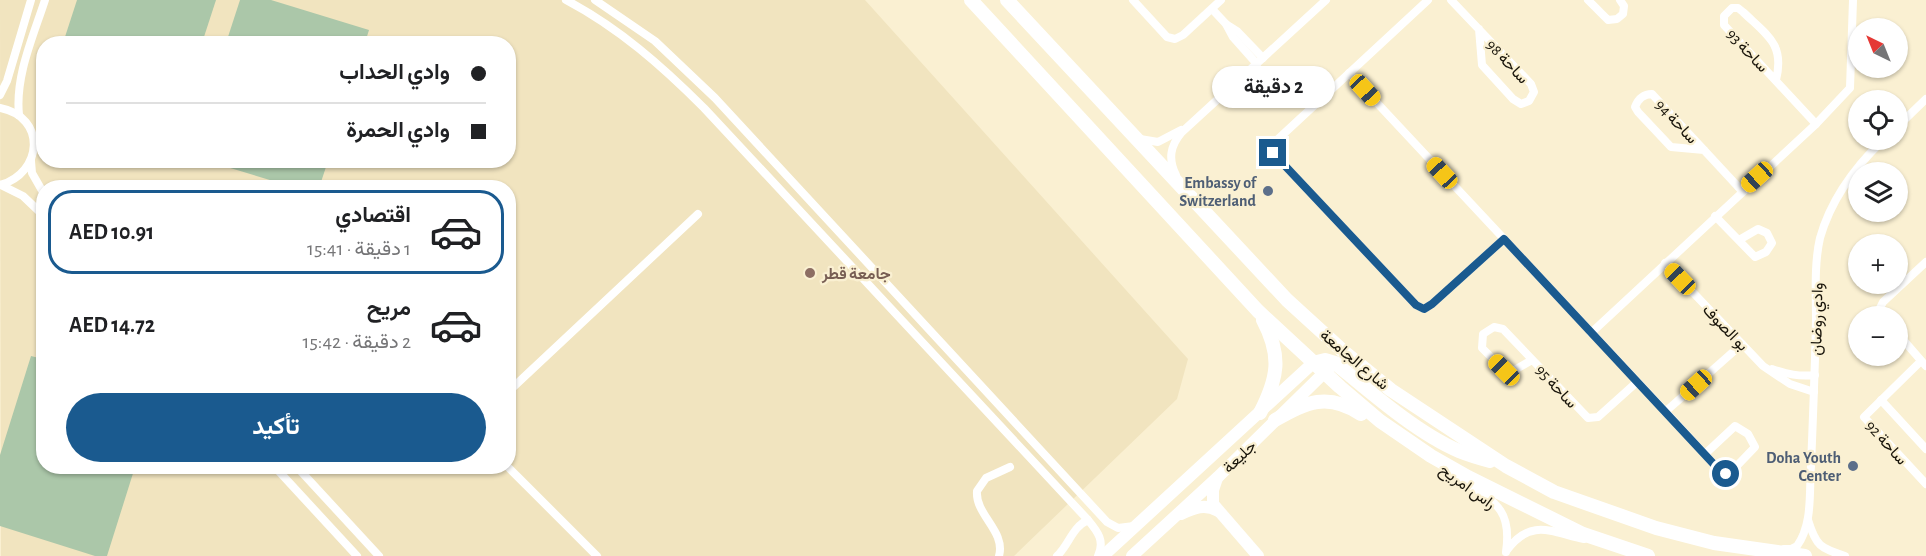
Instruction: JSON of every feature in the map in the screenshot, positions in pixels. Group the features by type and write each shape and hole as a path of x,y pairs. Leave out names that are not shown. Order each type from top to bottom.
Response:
{"main road":[{"name":"شارع الجامعة","path":"971,0 1258,311 1324,373 1380,421 1431,456 1541,513 1603,541 1648,556"},
{"name":"شارع الجامعة","path":"1007,0 1339,357 1506,465 1554,492 1656,528 1714,543 1805,556"},
{"path":"1258,311 1271,338 1276,356 1274,380 1260,412"},
{"path":"1313,363 1339,357"},
{"name":"جليعة","path":"1132,556 1218,477 1339,357"},
{"name":"جليعة","path":"1103,556 1313,363"},
{"path":"1275,420 1300,406 1329,400 1344,404 1372,420 1380,421"},
{"path":"1218,477 1212,498 1213,504 1258,556"},
{"path":"1172,519 1203,506 1218,511"}],"street":[{"path":"0,95 7,81 31,0"},
{"path":"19,115 18,99 21,77 45,0"},
{"path":"566,0 614,29 674,78 1088,520 1101,538 1101,551 1098,556"},
{"path":"595,0 655,41 707,90 1107,522 1114,527 1126,528 1137,525"},
{"path":"1133,0 1167,37 1172,39 1183,35 1221,0"},
{"path":"1186,193 1173,170 1170,154 1178,137 1326,0"},
{"path":"1428,0 1277,140 1273,146 1273,153 1416,305 1424,309 1504,239"},
{"name":"ساحة 98","path":"1451,0 1479,29 1531,84 1534,92 1529,101 1521,104 1513,99 1482,65 1479,29"},
{"path":"1588,0 1608,20 1617,19 1623,14 1624,6 1620,0"},
{"path":"1591,333 1816,124 1850,88 1853,0"},
{"name":"ساحة 93","path":"1776,80 1779,67 1778,52 1773,42 1743,12 1738,8 1732,9 1724,16 1724,25 1816,124"},
{"path":"1212,9 1226,24 1233,37 1260,61"},
{"path":"1349,73 1722,473 1726,474 1755,447 1748,434 1736,426 1705,454"},
{"name":"ساحة 94","path":"1704,150 1671,147 1638,112 1635,107 1637,101 1644,95 1652,94 1704,150 1742,191"},
{"path":"1908,117 1926,100"},
{"path":"0,108 19,115 28,125 33,138 34,151 22,174 0,185"},
{"path":"1121,123 1140,139 1158,142 1171,137 1191,123"},
{"name":"وادي روضان","path":"1752,550 1791,549 1797,546 1808,519 1820,240 1829,212 1843,187 1863,159 1872,150"},
{"path":"31,159 32,173 36,180"},
{"path":"0,185 23,196 36,208"},
{"path":"516,385 698,214"},
{"path":"1715,216 1739,240"},
{"path":"1882,306 1883,302 1926,262"},
{"name":"بو الصوف","path":"1665,263 1763,366 1790,384 1814,392"},
{"name":"ساحة 95","path":"1532,360 1513,372 1504,370 1482,348 1483,334 1494,327 1503,329 1586,416 1592,419 1598,417 1637,382"},
{"path":"1665,412 1742,344"},
{"path":"1908,345 1924,363"},
{"name":"ساحة 92","path":"1924,363 1864,417 1926,484"},
{"name":"بو الصوف","path":"1763,366 1785,374 1815,375"},
{"name":"ساحة 92","path":"1881,400 1926,449"},
{"name":"راس امريح","path":"1431,456 1434,462 1485,495 1502,513 1507,526 1505,554"},
{"path":"999,556 999,541 979,506 977,491 986,478 1011,467"},
{"path":"281,474 357,556"},
{"path":"288,481 291,474"},
{"path":"304,474 379,556"},
{"path":"515,474 597,556"},
{"path":"1078,510 1085,507 1088,501"},
{"name":"وادي روضان","path":"1808,519 1815,539 1822,548 1845,556"},
{"path":"1057,556 1077,527 1088,520"},
{"name":"راس امريح","path":"1505,554 1521,535 1539,529 1598,542 1603,541"}],"shaded area":[{"name":"جامعة قطر","path":"0,0 865,0 1188,359 1177,399 1014,556 1,556"}],"green space":[{"path":"77,0 216,0 204,36 65,36"},
{"path":"240,0 271,0 369,30 367,36 228,36"},
{"path":"230,168 326,168 322,180 270,180"},
{"path":"31,356 36,357 36,474 133,474 107,556 95,556 0,526 0,455"}],"place":[{"name":"Embassy of Switzerland","path":"1268,191"},
{"name":"جامعة قطر","path":"810,273"},
{"name":"Doha Youth Center","path":"1853,466"}],"route":[{"path":"1273,153 1416,305 1424,309 1504,239 1722,473 1726,474"}]}
